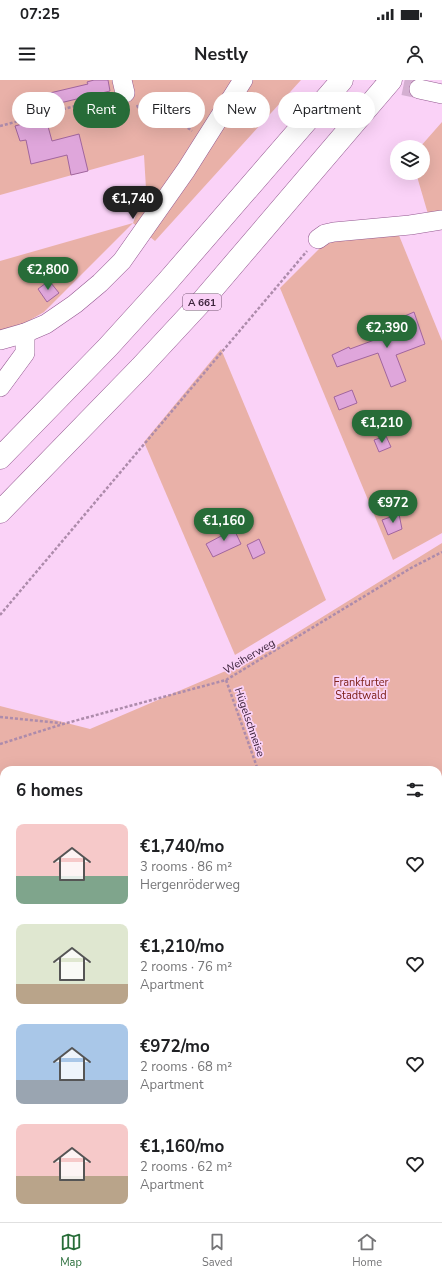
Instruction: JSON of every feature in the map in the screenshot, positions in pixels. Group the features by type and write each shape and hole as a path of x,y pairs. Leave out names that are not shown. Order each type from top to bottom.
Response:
{"highway":[{"path":"0,458 54,403 167,282 342,80"},
{"name":"A 661","path":"0,512 140,368 204,299 391,80"}],"street":[{"path":"0,340 25,333 46,324 100,283 122,261 186,170 243,80"},
{"path":"419,90 442,94"},
{"path":"318,238 325,234 334,232 410,225 442,220"},
{"path":"0,387 25,353 25,333"}],"path":[{"path":"0,126 124,86 133,96 144,116 150,120 158,122 171,121 188,127 204,141"},
{"path":"0,614 318,238"},
{"name":"Weiherweg","path":"0,744 63,724 226,680 411,568 442,552"},
{"name":"Hügelschneise","path":"226,680 257,766"},
{"path":"0,717 63,724"}],"green space":[{"path":"0,80 301,80 290,92 278,92 278,105 270,114 270,92 213,92 213,128 257,128 155,241 133,223 146,189 144,155 0,195"},
{"path":"442,122 442,212 428,214 418,180 430,180 430,140 426,140"},
{"path":"133,223 44,312 11,331 0,334 0,261"},
{"path":"398,233 442,341 442,533 393,560 280,288 329,239"},
{"path":"221,349 326,600 235,655 144,442"},
{"name":"Frankfurter Stadtwald","path":"442,543 442,766 0,766 0,706 90,729 256,658"}],"building":[{"path":"94,80 108,80 110,91 73,92 73,100 65,102 65,92 54,92 88,84 87,82"},
{"path":"16,128 48,128 52,141 79,134 88,171 71,175 67,155 31,164 26,140 20,141"},
{"path":"46,283 51,283 59,293 47,302 38,289"},
{"path":"414,312 425,344 396,355 406,381 391,387 378,353 337,367 332,355 349,347 350,349 404,329 400,318"},
{"path":"352,390 357,403 339,410 334,397"},
{"path":"386,436 391,447 379,452 374,440"},
{"path":"399,514 402,529 388,535 382,520"},
{"path":"232,525 241,544 213,557 206,544 223,535 221,530"},
{"path":"259,539 265,553 253,559 247,545"}],"tunnel":[{"path":"375,80 419,89"}]}
